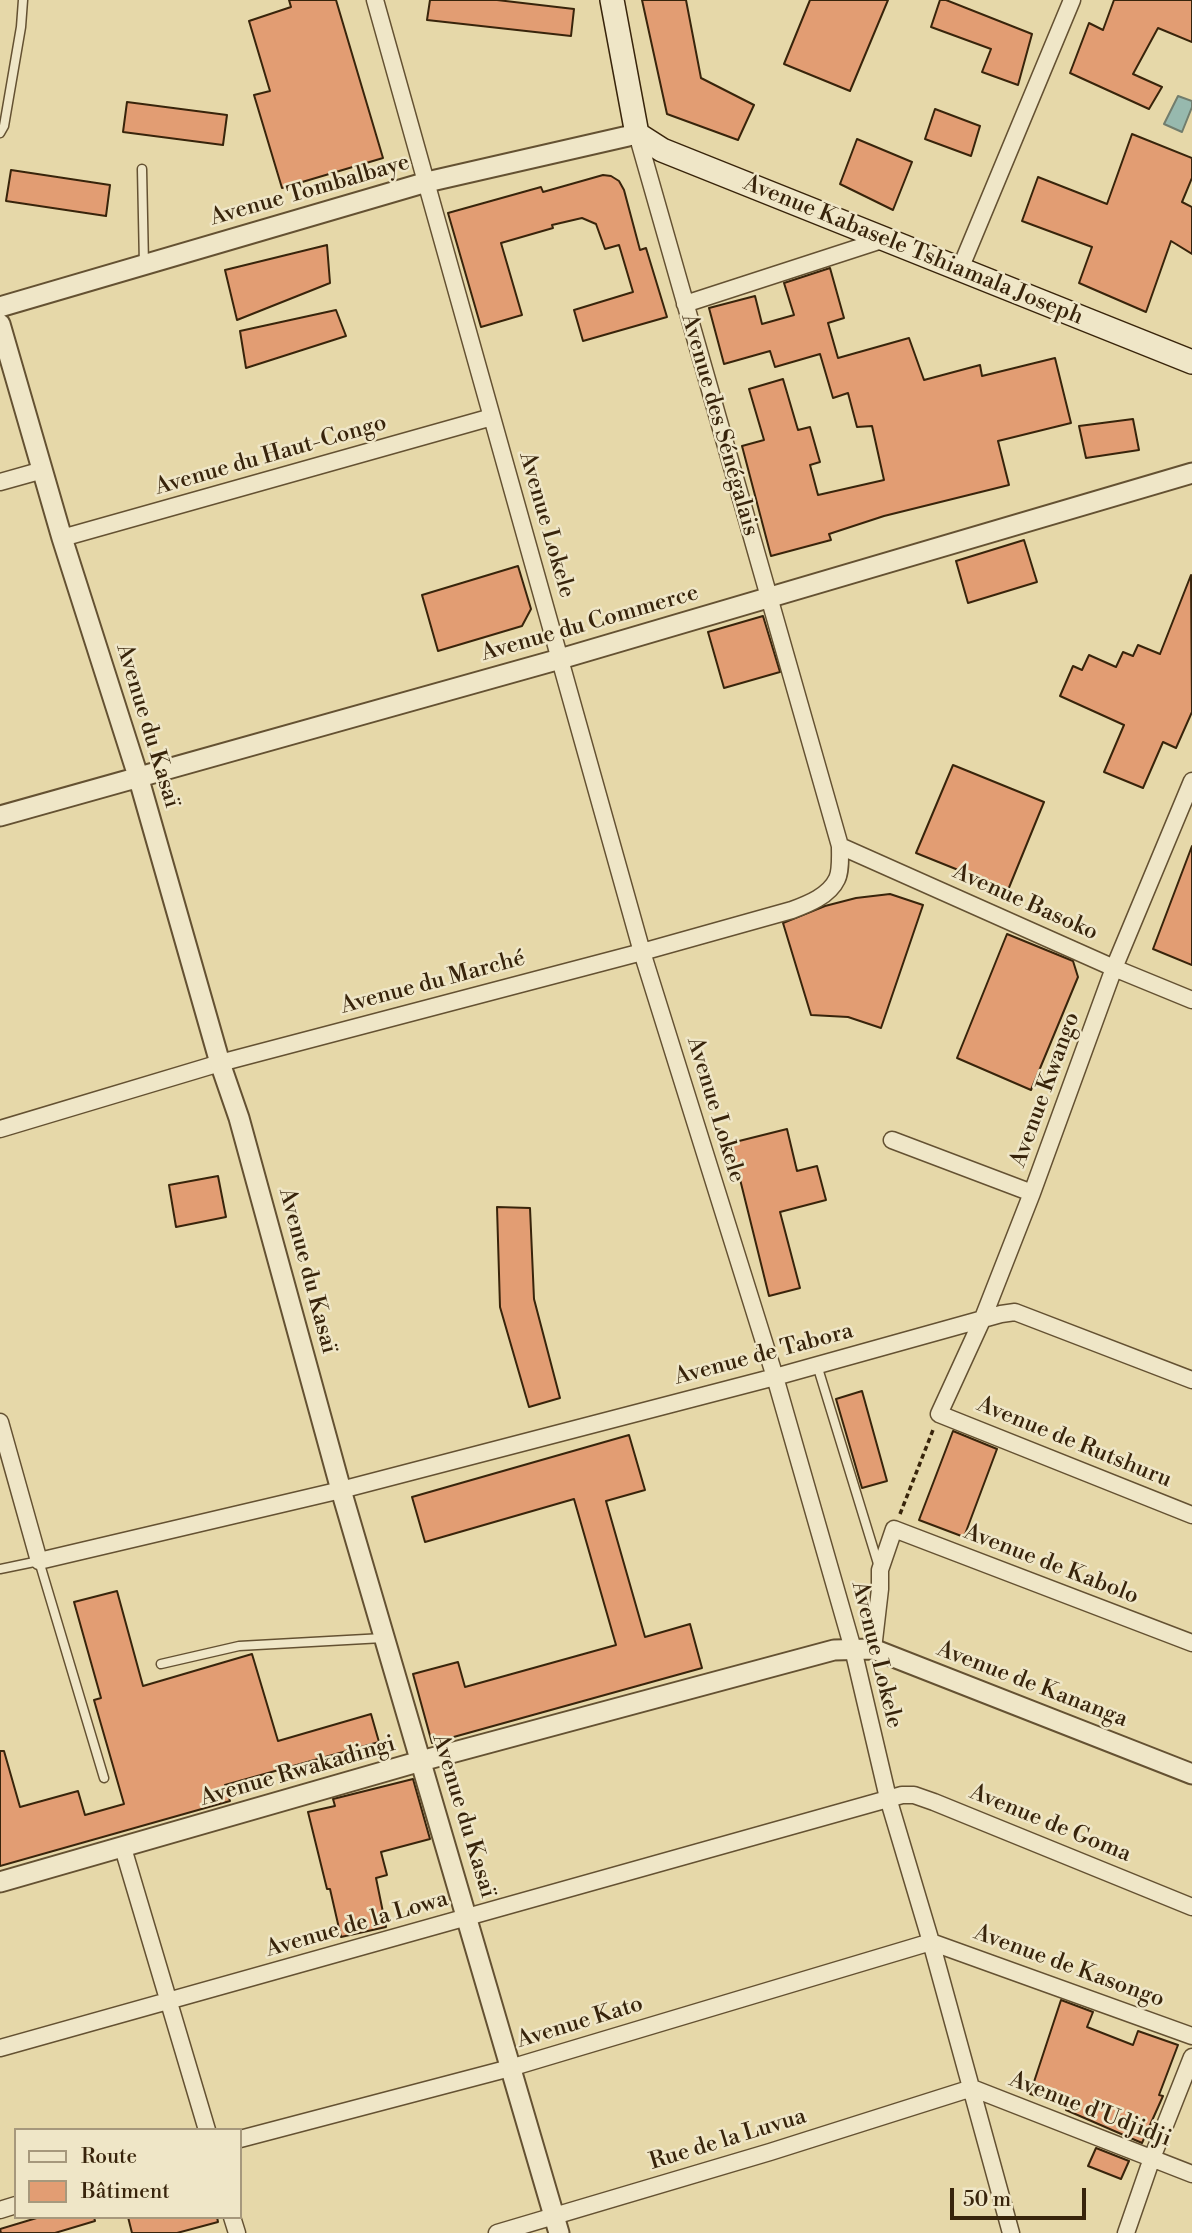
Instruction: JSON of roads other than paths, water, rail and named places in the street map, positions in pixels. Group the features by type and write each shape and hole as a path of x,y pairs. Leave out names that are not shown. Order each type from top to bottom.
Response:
{"main road":[{"name":"Avenue des Sénégalais","path":"612,0 637,134"},
{"name":"Avenue Kabasele Tshiamala Joseph","path":"637,134 662,150 1192,362"}],"street":[{"name":"Avenue Lokele","path":"375,0 642,952 775,1377 853,1648 888,1798 931,1942 1011,2233"},
{"path":"960,269 1072,0"},
{"name":"Avenue Tombalbaye","path":"0,307 427,182 637,134"},
{"name":"Avenue des Sénégalais","path":"637,134 841,846"},
{"path":"685,303 882,240"},
{"name":"Avenue du Kasaï","path":"0,324 62,538 138,776 220,1063 239,1118 341,1490 557,2225"},
{"name":"Avenue du Haut-Congo","path":"62,538 492,417"},
{"path":"0,482 43,470"},
{"name":"Avenue du Commerce","path":"0,816 561,659 1192,473"},
{"name":"Avenue Kwango","path":"939,1414 983,1318 1114,968 1192,781"},
{"name":"Avenue du Marché","path":"0,1129 220,1063 792,911 815,901 831,888 838,878 841,846"},
{"name":"Avenue Basoko","path":"841,846 1192,1000"},
{"path":"892,1140 1032,1193"},
{"name":"Avenue de Tabora","path":"39,1562 341,1490 775,1377 983,1318 1015,1312 1192,1380"},
{"name":"Avenue de Rutshuru","path":"939,1414 1192,1515"},
{"path":"0,1422 2,1439 39,1562"},
{"name":"Avenue de Kabolo","path":"880,1570 894,1529 1192,1643"},
{"path":"873,1649 880,1570"},
{"name":"Avenue de Kananga","path":"853,1648 873,1649 1192,1774"},
{"name":"Avenue Rwakadingi","path":"0,1882 421,1761 816,1654 853,1648"},
{"name":"Avenue de Goma","path":"888,1798 914,1795 934,1802 1192,1907"},
{"name":"Avenue de la Lowa","path":"0,2048 888,1798"},
{"path":"123,1848 206,2128"},
{"name":"Avenue de Kasongo","path":"931,1942 1192,2036"},
{"name":"Avenue Kato","path":"242,2139 510,2068 931,1942"},
{"path":"1126,2233 1192,2057"},
{"name":"Avenue d'Udjidji","path":"972,2088 1192,2174"},
{"name":"Rue de la Luvua","path":"497,2233 557,2225 972,2088"}],"lane":[{"path":"0,133 4,126 23,0"},
{"path":"142,169 144,265"},
{"path":"817,1365 880,1570"},
{"path":"0,1569 39,1562 104,1778"},
{"path":"161,1664 239,1646 386,1638"}],"water":[{"path":"1178,96 1192,101 1182,132 1164,124"}]}
